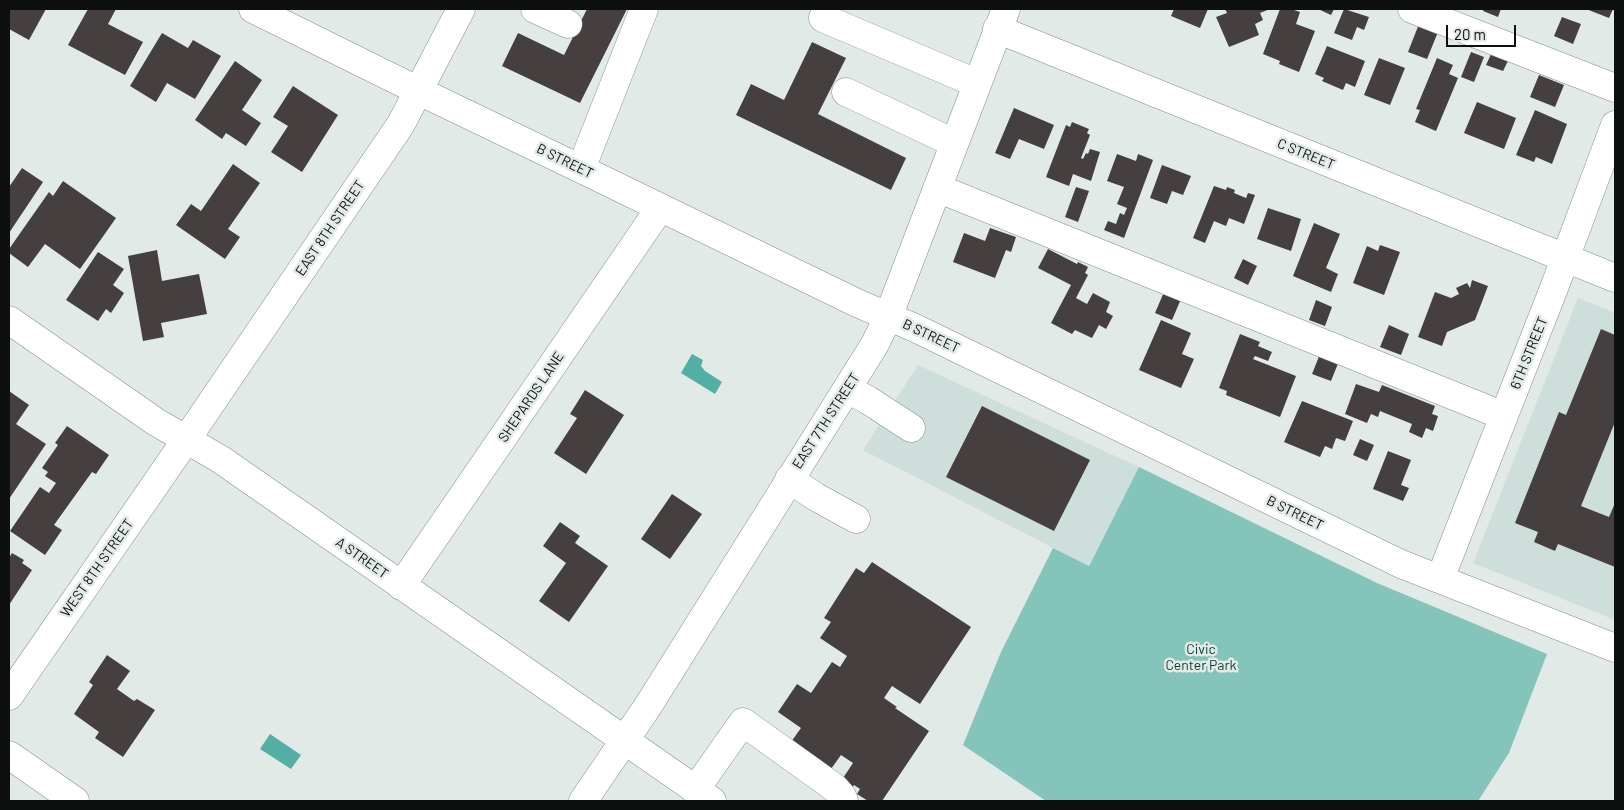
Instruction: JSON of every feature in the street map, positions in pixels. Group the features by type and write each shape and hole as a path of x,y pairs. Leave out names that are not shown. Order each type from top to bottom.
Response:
{"street":[{"name":"B STREET","path":"252,9 660,208 888,317 915,328 1401,564 1615,648"},
{"name":"EAST 8TH STREET","path":"186,440 401,124 461,9"},
{"path":"535,9 568,24"},
{"path":"581,168 644,9"},
{"path":"1412,9 1615,88"},
{"path":"823,18 976,83"},
{"name":"EAST 7TH STREET","path":"583,801 648,706 875,344 888,317 1002,19"},
{"name":"C STREET","path":"1002,19 1615,278"},
{"path":"846,92 954,142"},
{"name":"6TH STREET","path":"1440,579 1615,125"},
{"path":"937,188 1504,416"},
{"name":"SHEPARDS LANE","path":"401,586 660,208"},
{"name":"A STREET","path":"9,320 156,422 220,459 704,796"},
{"path":"847,389 868,400 911,428"},
{"name":"WEST 8TH STREET","path":"9,696 186,440"},
{"path":"789,480 856,519"},
{"path":"704,796 743,722 835,788 844,801"},
{"path":"9,755 75,801"}],"shaded area":[{"path":"1578,298 1615,313 1615,620 1473,563"},
{"path":"692,354 703,360 701,366 705,371 722,382 715,394 681,373"},
{"path":"918,365 1139,467 1088,566 863,450"},
{"path":"270,734 301,755 291,769 260,749"}],"green space":[{"name":"Civic Center Park","path":"1139,467 1377,583 1547,654 1509,753 1478,801 1046,801 963,745 1001,652 1053,548 1089,566"}],"building":[{"path":"9,9 46,9 29,40 9,29"},
{"path":"88,9 116,9 108,24 143,42 125,75 68,45"},
{"path":"587,9 627,9 580,103 502,66 518,33 564,55"},
{"path":"1174,9 1208,9 1200,28 1171,16"},
{"path":"1225,9 1270,9 1260,13 1263,20 1255,24 1259,35 1229,47 1216,17 1227,13"},
{"path":"1280,9 1291,9 1300,12 1296,24 1315,31 1299,72 1279,64 1280,61 1263,54"},
{"path":"1318,9 1334,9 1331,15"},
{"path":"1344,9 1369,17 1364,30 1357,27 1352,40 1334,33"},
{"path":"1484,9 1501,9 1498,17 1483,11"},
{"path":"1586,9 1613,9 1609,18"},
{"path":"1562,17 1581,24 1573,44 1554,36"},
{"path":"1419,24 1438,32 1427,59 1408,52"},
{"path":"162,33 188,48 193,40 221,56 195,99 167,83 156,102 130,86"},
{"path":"812,42 846,58 818,114 906,158 891,190 736,115 751,84 784,100"},
{"path":"1327,46 1365,61 1355,87 1346,83 1343,90 1322,81 1324,78 1315,74"},
{"path":"1471,52 1484,57 1474,82 1461,77"},
{"path":"1492,52 1509,59 1503,71 1486,65"},
{"path":"1379,58 1405,68 1390,105 1364,95"},
{"path":"1437,58 1453,65 1449,74 1458,78 1436,131 1415,122 1420,110 1416,109"},
{"path":"235,61 262,80 242,110 261,123 246,146 226,133 222,139 195,120"},
{"path":"1539,75 1564,85 1555,107 1530,97"},
{"path":"293,86 338,115 302,172 271,152 288,126 273,117"},
{"path":"1477,102 1516,118 1504,149 1464,133"},
{"path":"1014,108 1054,125 1044,149 1019,139 1010,159 995,153"},
{"path":"1535,110 1567,124 1552,164 1536,157 1534,162 1516,155"},
{"path":"1072,122 1089,129 1087,133 1090,135 1081,158 1083,159 1086,153 1088,154 1090,149 1100,152 1091,181 1073,174 1069,186 1046,177 1066,125 1070,127"},
{"path":"1117,154 1136,161 1138,154 1153,160 1124,238 1104,230 1108,221 1116,224 1120,213 1124,215 1127,208 1117,204 1124,187 1107,181"},
{"path":"233,164 260,183 228,229 240,237 225,259 176,225 191,204 201,211"},
{"path":"1162,165 1191,176 1183,195 1172,191 1167,204 1150,198"},
{"path":"22,168 43,182 9,233 9,187"},
{"path":"63,181 116,218 80,269 45,244 28,267 9,253 9,249 49,192 53,196"},
{"path":"1214,186 1226,190 1227,187 1235,190 1234,193 1246,198 1248,193 1255,195 1244,224 1229,218 1226,226 1214,221 1205,243 1193,238"},
{"path":"1076,187 1089,191 1078,222 1065,217"},
{"path":"1268,208 1301,219 1291,251 1257,239"},
{"path":"1314,223 1340,234 1326,268 1338,274 1331,292 1293,276"},
{"path":"990,228 1016,237 1011,252 1006,250 995,278 953,262 964,233 985,241"},
{"path":"1380,245 1400,252 1384,295 1353,283 1367,246 1378,251"},
{"path":"1048,249 1077,264 1078,262 1088,267 1085,273 1088,275 1076,298 1087,304 1093,293 1110,302 1106,312 1113,316 1106,329 1099,325 1092,338 1075,330 1072,334 1051,323 1071,285 1038,268"},
{"path":"157,250 162,281 199,274 207,314 161,323 164,337 143,341 128,256"},
{"path":"98,252 124,269 113,285 124,293 111,313 106,309 98,321 66,300"},
{"path":"1243,259 1257,266 1248,285 1234,278"},
{"path":"1472,280 1488,286 1475,320 1447,332 1442,346 1418,337 1435,292 1451,298 1459,294 1456,288 1467,283 1470,288"},
{"path":"1164,292 1181,299 1172,320 1155,313"},
{"path":"1316,300 1332,307 1325,326 1309,320"},
{"path":"1161,320 1191,333 1182,354 1194,359 1181,388 1139,370"},
{"path":"1389,325 1409,334 1401,355 1380,347"},
{"path":"1601,329 1615,335 1615,422 1581,506 1609,517 1615,503 1615,567 1558,544 1555,551 1534,542 1538,532 1515,523 1559,412 1566,415"},
{"path":"1240,334 1260,342 1258,346 1272,352 1268,361 1255,356 1253,359 1296,376 1280,417 1226,395 1227,391 1219,388"},
{"path":"1320,354 1339,361 1331,381 1312,374"},
{"path":"1356,384 1379,392 1382,385 1435,406 1432,414 1438,416 1433,431 1426,428 1422,438 1409,432 1412,424 1380,411 1378,417 1371,414 1367,423 1345,414"},
{"path":"585,390 624,415 586,474 554,453 577,418 570,414"},
{"path":"9,391 29,405 16,424 46,444 9,499"},
{"path":"1302,401 1353,421 1345,441 1336,438 1332,449 1325,446 1320,457 1284,442"},
{"path":"982,406 1090,460 1054,531 946,477"},
{"path":"67,426 109,455 96,474 92,472 54,525 62,530 45,555 10,531 40,487 49,493 56,483 45,476 48,472 42,468 58,445 55,443"},
{"path":"1360,439 1374,445 1367,461 1353,455"},
{"path":"1388,451 1411,460 1401,485 1409,488 1403,501 1373,489"},
{"path":"672,494 702,514 670,559 641,539"},
{"path":"560,522 580,536 575,543 608,566 569,622 539,601 566,563 543,546"},
{"path":"12,553 24,560 22,563 32,570 9,605 9,558"},
{"path":"872,562 971,627 920,704 892,686 884,698 897,707 895,708 929,731 882,801 868,801 857,794 860,789 854,785 852,788 841,781 853,763 841,755 831,769 791,742 801,728 778,712 797,684 811,693 832,662 840,667 847,656 820,638 831,622 824,618 856,568 864,573"},
{"path":"107,655 130,671 117,689 134,701 137,699 155,710 123,757 95,738 99,732 74,714 93,685 89,682"}]}
